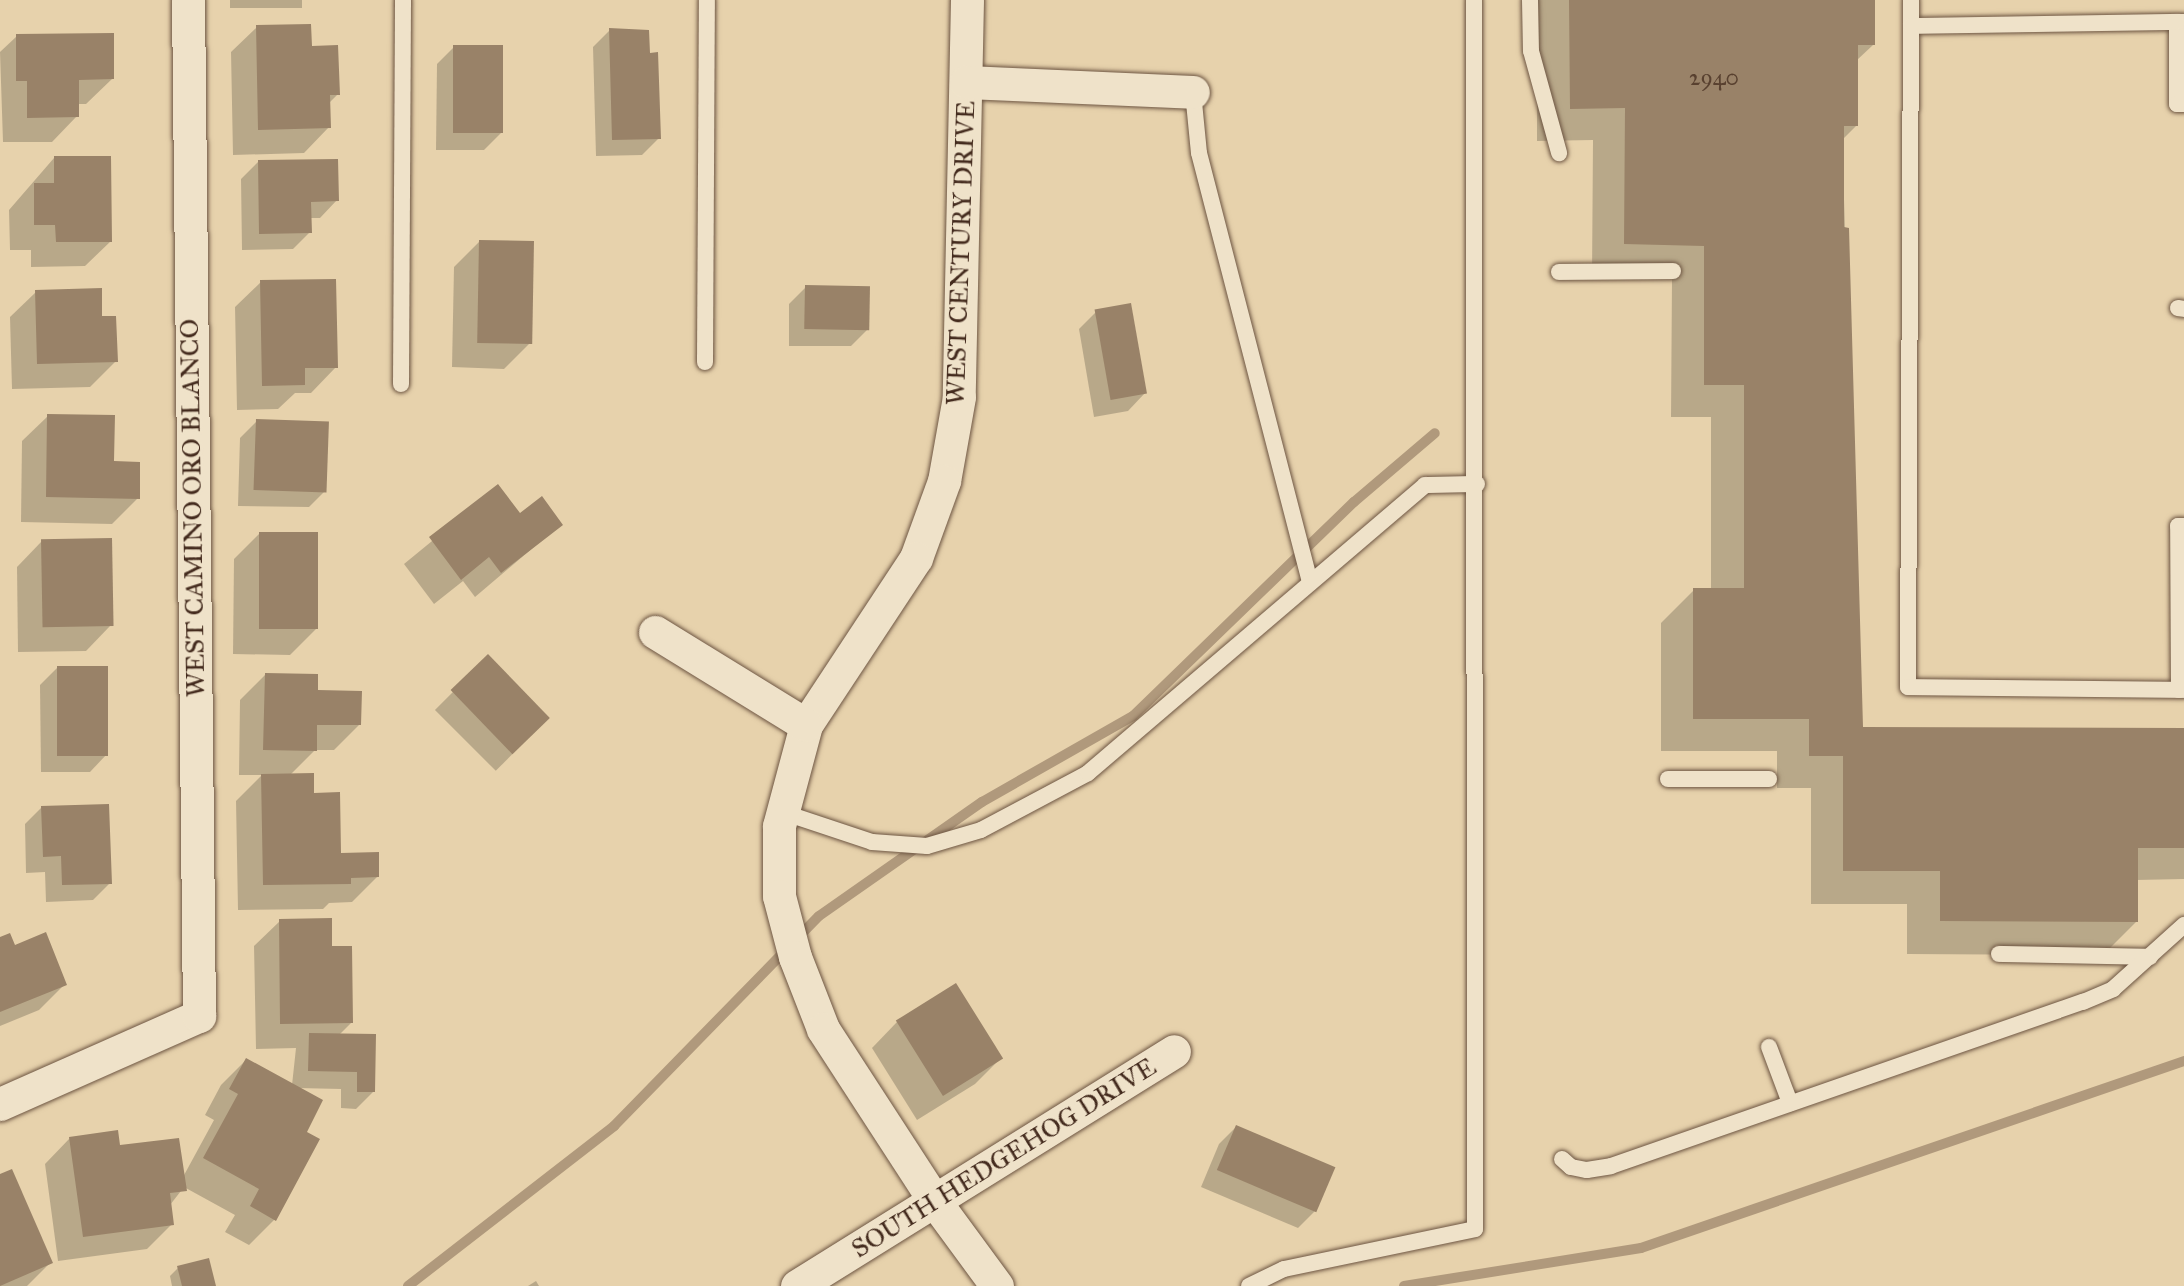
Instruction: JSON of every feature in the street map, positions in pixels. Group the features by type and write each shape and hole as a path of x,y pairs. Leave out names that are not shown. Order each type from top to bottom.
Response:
{"street":[{"name":"WEST CAMINO ORO BLANCO","path":"0,1104 199,1016 188,0"},
{"name":"WEST CENTURY DRIVE","path":"967,0 959,397 944,481 916,558 807,725 782,811 779,896 795,957 823,1029 936,1203 996,1286"},
{"path":"966,82 1192,92"},
{"path":"655,632 807,725"},
{"name":"SOUTH HEDGEHOG DRIVE","path":"797,1286 936,1203 1174,1051"}],"lane":[{"path":"401,384 403,0"},
{"path":"705,362 707,0"},
{"path":"1249,1286 1284,1269 1475,1228 1477,484 1474,0"},
{"path":"1530,0 1531,51 1559,153"},
{"path":"1911,0 1908,687 2181,690 2181,526"},
{"path":"1910,26 2181,22 2177,104 2184,104"},
{"path":"1192,92 1199,153 1310,583"},
{"path":"1559,272 1673,271"},
{"path":"782,811 872,842 927,846 981,830 1088,773 1425,485 1477,484"},
{"path":"1668,779 1769,779"},
{"path":"1562,1159 1571,1167 1587,1170 1611,1166 2083,1002 2113,989 2184,925"},
{"path":"1999,954 2150,957"},
{"path":"1769,1047 1790,1103"}],"building":[{"path":"1569,0 1875,0 1875,45 1858,45 1858,126 1844,126 1844,227 1849,228 1863,727 2184,728 2184,848 2138,848 2138,922 1940,921 1940,871 1843,871 1843,756 1809,756 1809,719 1693,719 1693,588 1744,588 1744,385 1704,385 1704,246 1624,244 1625,108 1570,109"},
{"path":"311,24 312,46 338,45 340,95 330,95 331,128 258,130 256,25"},
{"path":"609,28 649,30 650,53 658,52 661,139 612,140"},
{"path":"114,33 114,79 79,80 79,117 27,118 27,81 16,81 16,34"},
{"path":"453,45 503,45 503,133 453,133"},
{"path":"54,156 111,156 112,242 56,242 55,225 34,225 34,183 54,183"},
{"path":"338,159 339,201 311,202 312,233 259,234 258,160"},
{"path":"479,240 534,241 532,344 477,343"},
{"path":"336,279 338,368 305,368 305,385 262,386 260,280"},
{"path":"805,285 870,286 869,330 804,329"},
{"path":"102,288 102,316 116,316 118,362 37,364 35,290"},
{"path":"1131,303 1147,394 1111,400 1095,309"},
{"path":"47,414 115,415 114,461 140,462 140,499 46,497"},
{"path":"256,419 329,422 326,493 254,490"},
{"path":"498,484 520,513 542,496 563,525 501,573 489,557 461,580 429,537"},
{"path":"259,532 318,532 318,629 259,629"},
{"path":"112,538 114,626 43,627 41,539"},
{"path":"488,654 550,718 512,754 451,690"},
{"path":"57,666 108,666 108,756 57,756"},
{"path":"265,673 318,674 318,690 362,691 361,725 317,725 317,751 263,750"},
{"path":"314,773 314,793 340,792 341,853 379,852 379,877 351,878 351,884 263,885 261,774"},
{"path":"109,804 112,884 62,885 61,856 43,857 41,806"},
{"path":"332,918 332,946 352,946 353,1023 280,1024 279,919"},
{"path":"46,932 67,985 0,1012 0,937 10,933 15,945"},
{"path":"956,983 1003,1058 943,1096 896,1021"},
{"path":"309,1033 376,1034 375,1092 357,1092 357,1072 308,1071"},
{"path":"246,1058 323,1100 307,1132 320,1139 276,1221 250,1206 259,1189 203,1158 238,1094 229,1089"},
{"path":"1236,1125 1335,1167 1316,1212 1217,1170"},
{"path":"118,1130 120,1145 179,1138 187,1191 170,1193 174,1225 83,1237 69,1137"},
{"path":"12,1169 53,1263 0,1286 0,1174"},
{"path":"209,1258 216,1286 182,1286 177,1266"}],"waterway":[{"path":"408,1286 614,1126 819,916 982,802 1133,716 1354,502 1435,433"},
{"path":"1404,1286 1641,1248 2184,1061"}]}
